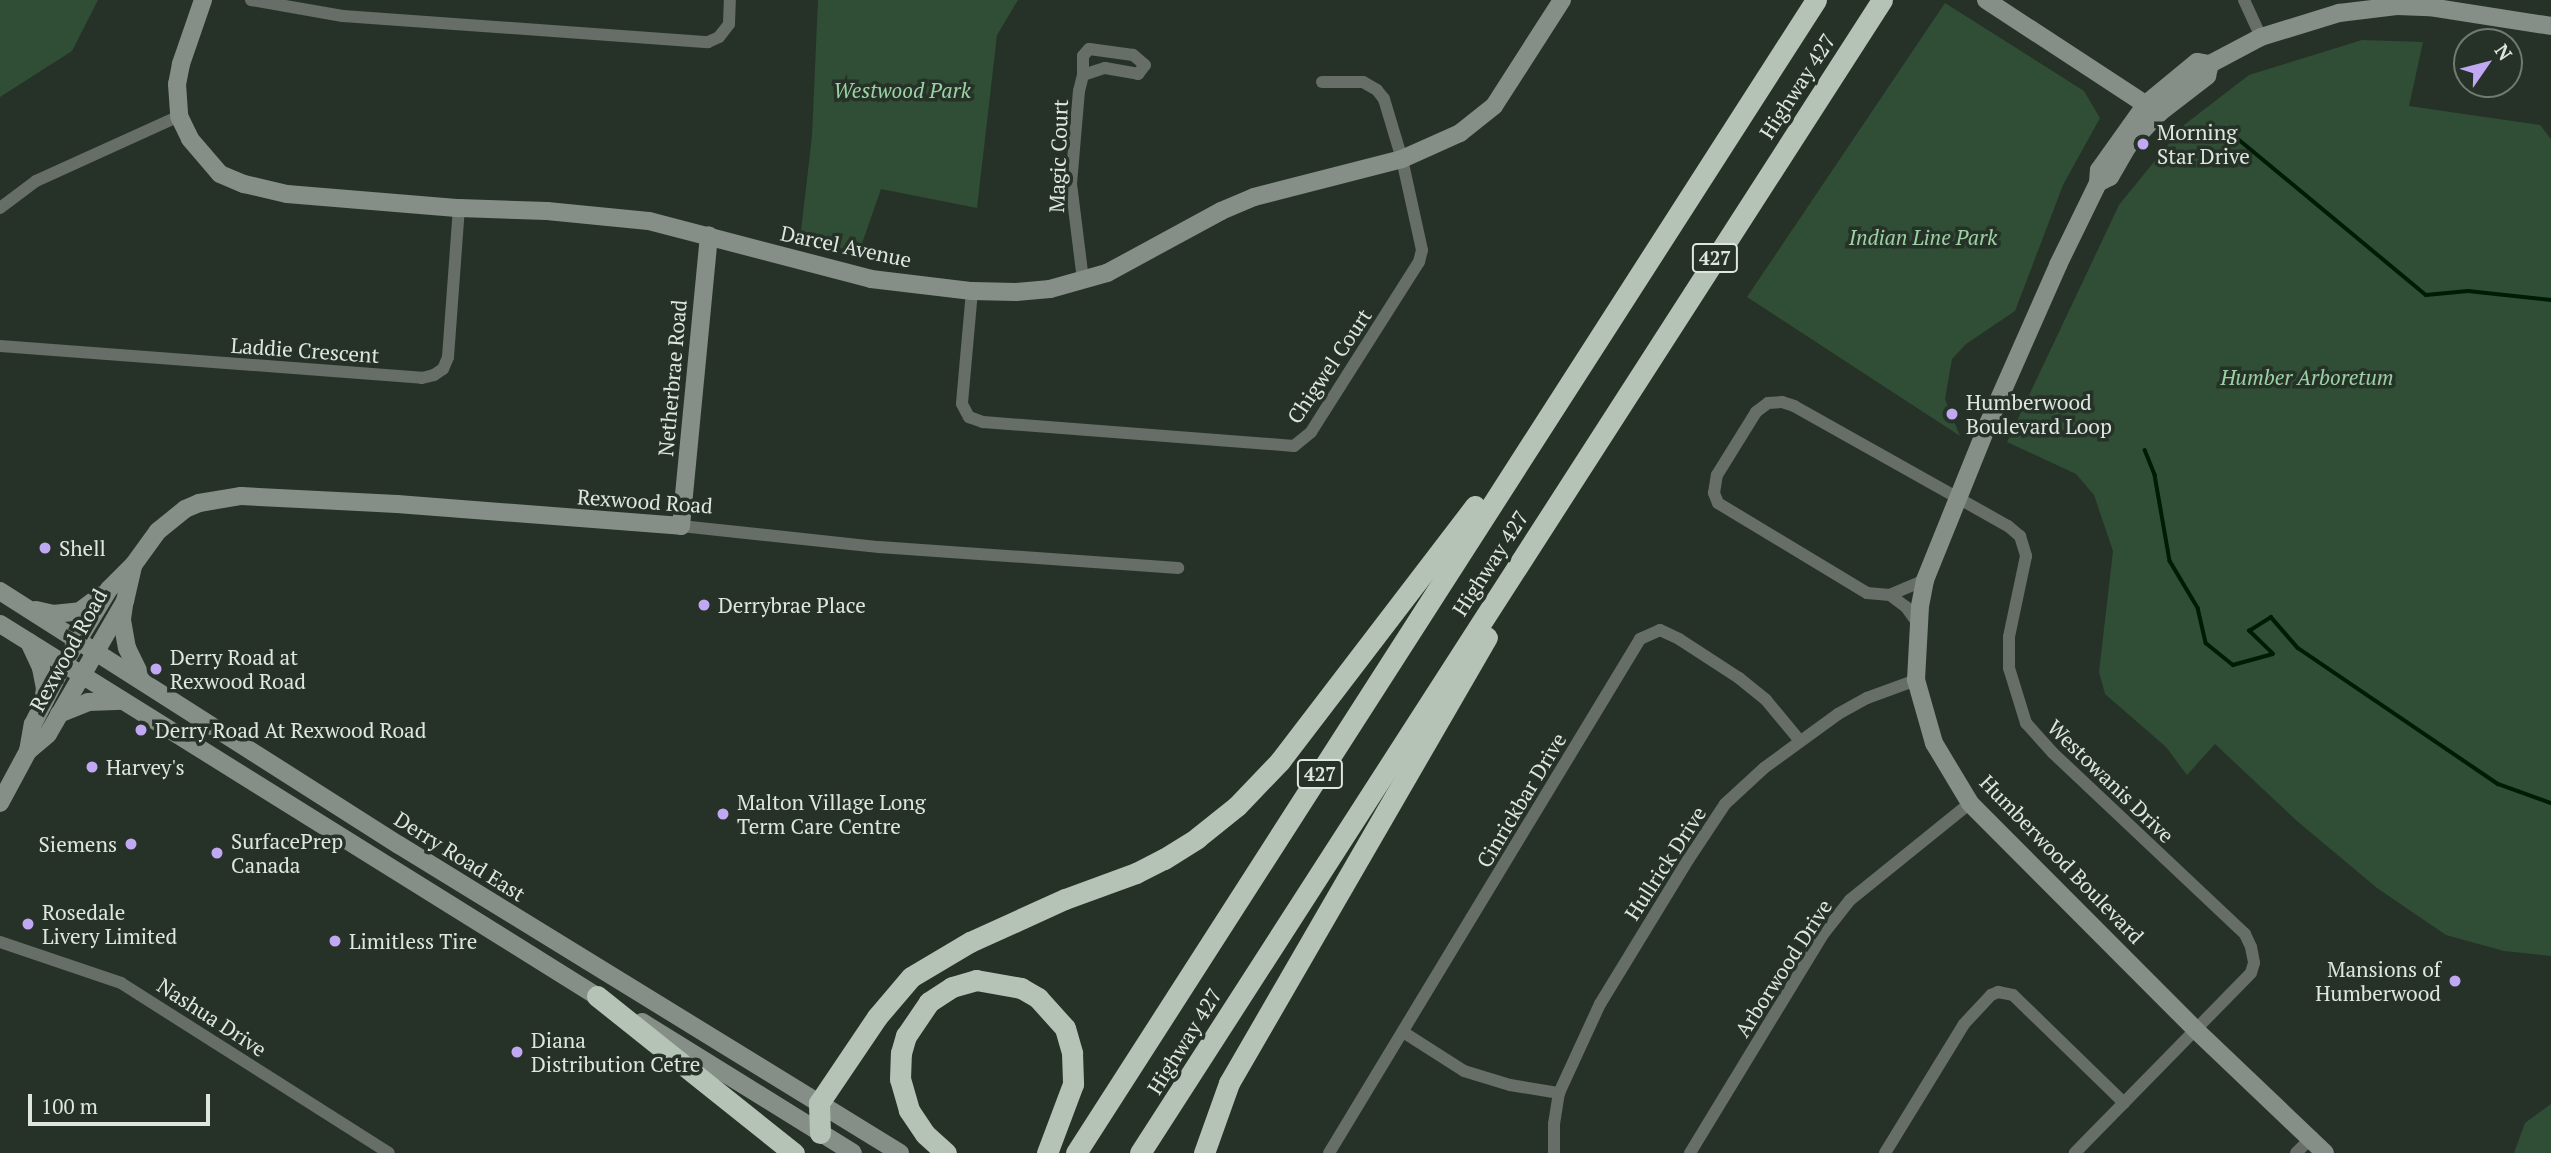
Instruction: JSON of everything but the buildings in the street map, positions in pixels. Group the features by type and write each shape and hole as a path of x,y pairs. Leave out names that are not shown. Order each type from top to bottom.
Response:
{"highway":[{"name":"Highway 427","path":"1076,1153 1816,0"},
{"name":"Highway 427","path":"1140,1153 1882,0"},
{"path":"820,1133 819,1103 877,1017 899,990 926,967 970,942 1065,899 1145,869 1197,838 1237,806 1280,761 1561,394"},
{"path":"1204,1153 1229,1083 1519,583 1550,517"},
{"path":"946,1153 925,1134 909,1110 900,1079 901,1053 906,1036 929,1002 952,987 975,980 1021,988 1038,998 1065,1028 1072,1053 1073,1084 1047,1153"},
{"path":"597,996 794,1153"}],"street":[{"name":"Darcel Avenue","path":"203,0 181,64 177,84 179,116 190,139 220,174 244,184 287,194 459,208 547,211 649,221 871,279 972,291 1050,289 1083,280 1137,259 1221,211 1254,197 1402,159 1460,133 1494,106 1562,0"},
{"path":"251,0 343,16 708,42 719,37 729,24 730,0"},
{"path":"1986,0 2152,109"},
{"path":"2244,0 2261,37"},
{"name":"Humberwood Boulevard","path":"2325,1153 2312,1137 2196,1030 1970,803 1934,743 1916,680 1917,622 1925,580 1988,424 2058,265 2098,183 2099,170 2197,62 2210,64 2261,37 2339,13 2396,3 2551,26"},
{"name":"Magic Court","path":"1083,75 1105,68 1138,74 1145,65 1133,55 1089,49 1083,56 1071,184 1083,280"},
{"name":"Chigwel Court","path":"972,291 962,404 968,417 983,422 1294,446 1311,432 1419,262 1422,241 1384,99 1377,90 1363,82 1322,82"},
{"path":"0,208 36,181 179,116"},
{"name":"Laddie Crescent","path":"0,346 422,378 434,375 443,369 448,357 459,208"},
{"name":"Netherbrae Road","path":"681,526 709,235"},
{"path":"1925,580 1890,594 1867,593 1857,588 1718,503 1714,493 1717,475 1756,412 1768,403 1788,403 1959,500"},
{"name":"Rexwood Road","path":"0,803 28,751 33,724 62,665 109,589 134,564 158,531 185,509 217,498 241,496 397,503 681,526 878,547 1178,568"},
{"name":"Westowanis Drive","path":"1959,500 2008,526 2025,544 2009,637 2009,668 2026,723 2053,753 2245,934 2252,947 2254,963 2251,973 2196,1030"},
{"name":"Rexwood Road","path":"28,751 48,734 125,601 134,564"},
{"path":"32,610 53,614 80,611 109,589"},
{"name":"Derry Road East","path":"0,591 410,852 900,1153"},
{"path":"1890,594 1906,607 1917,622"},
{"path":"125,601 122,620 127,648 143,681"},
{"path":"0,624 62,665 597,996 713,1064 853,1153"},
{"name":"Cinrickbar Drive","path":"1329,1153 1640,639 1660,631 1679,639 1757,693 1800,741"},
{"path":"29,642 41,668 45,689 43,705"},
{"name":"Hullrick Drive","path":"1555,1153 1554,1124 1559,1093 1600,1004 1725,804 1800,741 1867,698 1916,680"},
{"path":"59,714 88,702 123,701"},
{"name":"Arborwood Drive","path":"1690,1153 1824,933 1850,900 1970,803"},
{"name":"Nashua Drive","path":"0,942 121,983 389,1153"},
{"path":"1885,1153 1965,1024 1991,995 1998,992 2013,995 2025,1005 2124,1103"},
{"path":"2075,1153 2196,1030"},
{"path":"1403,1032 1464,1071 1510,1085 1559,1093"},
{"path":"2296,1153 2312,1137"}],"green space":[{"path":"0,0 98,0 72,51 0,97"},
{"name":"Westwood Park","path":"818,0 1018,0 997,35 977,208 881,189 859,252 800,240 812,136"},
{"name":"Indian Line Park","path":"1945,3 2084,91 2100,118 2063,185 2015,311 1966,344 1952,359 1945,399 1960,436 1747,297"},
{"name":"Humber Arboretum","path":"2362,40 2423,42 2409,106 2540,125 2551,139 2551,956 2504,951 2446,935 2377,888 2297,821 2215,744 2187,775 2166,747 2105,694 2099,672 2113,551 2094,495 2076,474 2007,442 2119,205 2184,125 2249,75"},
{"path":"2551,1104 2551,1153 2514,1153 2525,1123"}],"waterway":[{"path":"2225,128 2426,295 2468,291 2551,300"},
{"path":"2145,450 2155,475 2170,561 2198,608 2206,643 2233,665 2273,654 2249,631 2271,617 2298,648 2498,784 2551,803"}],"place":[{"name":"Morning Star Drive","path":"2143,144"},
{"name":"Humberwood Boulevard Loop","path":"1952,414"},
{"name":"Shell","path":"45,548"},
{"name":"Derrybrae Place","path":"704,605"},
{"name":"Derry Road at Rexwood Road","path":"156,669"},
{"name":"Derry Road At Rexwood Road","path":"141,730"},
{"name":"Harvey's","path":"92,767"},
{"name":"Malton Village Long Term Care Centre","path":"723,814"},
{"name":"Siemens","path":"131,844"},
{"name":"SurfacePrep Canada","path":"217,853"},
{"name":"Rosedale Livery Limited","path":"28,924"},
{"name":"Limitless Tire","path":"335,941"},
{"name":"Mansions of Humberwood","path":"2455,981"},
{"name":"Diana Distribution Cetre","path":"517,1052"}]}
